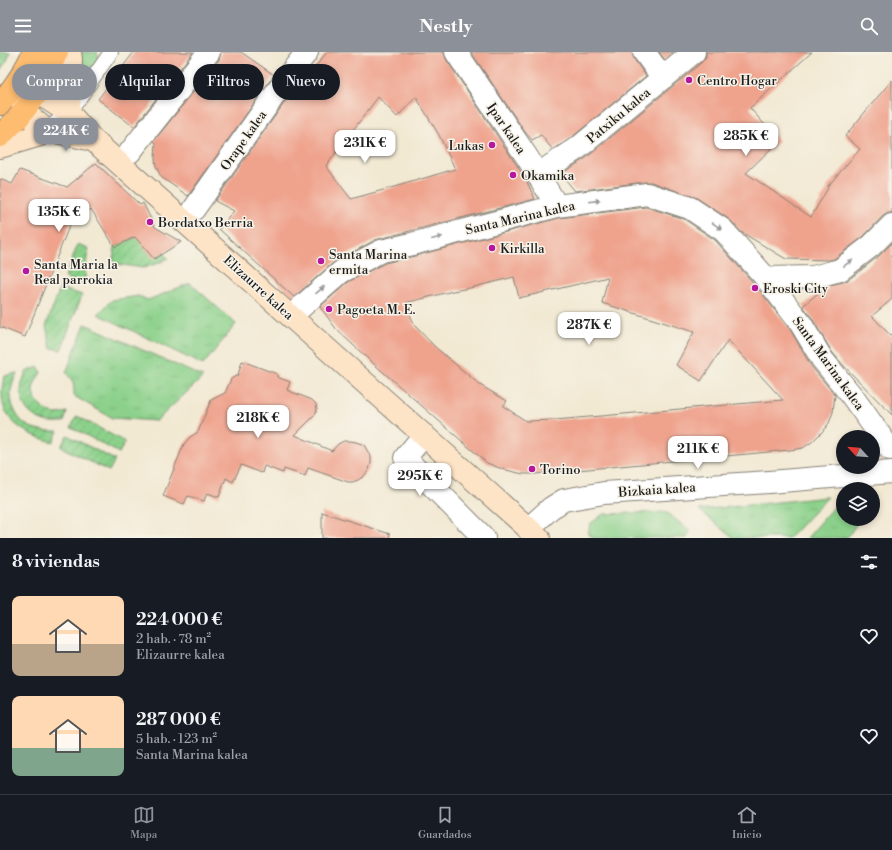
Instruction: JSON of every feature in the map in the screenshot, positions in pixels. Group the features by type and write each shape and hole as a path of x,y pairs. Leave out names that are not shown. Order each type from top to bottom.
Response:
{"highway":[{"path":"0,104 12,90 29,64 34,52"},
{"path":"51,64 57,52"},
{"path":"0,136 18,118 29,100"}],"main road":[{"path":"38,64 44,52"},
{"path":"69,113 70,52"},
{"path":"0,104 13,100"},
{"path":"29,100 28,115 46,130 93,140"},
{"name":"Elizaurre kalea","path":"49,100 69,113 93,140 533,533"},
{"path":"0,147 40,135 46,130"}],"street":[{"path":"130,152 209,52"},
{"name":"Orape kalea","path":"194,209 288,76 307,52"},
{"name":"Ipar kalea","path":"456,52 538,174 557,206"},
{"path":"644,52 663,78"},
{"name":"Patxiku kalea","path":"538,174 578,148 694,52"},
{"name":"Santa Marina kalea","path":"291,316 341,272 381,251 557,206 647,194 690,208 723,230 766,278 801,324 822,359 852,396 890,449"},
{"path":"766,278 813,277 840,270 871,246 892,224"},
{"path":"405,458 424,435"},
{"path":"405,458 413,481 443,508 463,538"},
{"path":"405,458 484,538"},
{"name":"Bizkaia kalea","path":"533,533 551,508 564,500 604,493 892,472"}],"lane":[{"path":"46,130 69,113 111,52"}],"green space":[{"path":"0,52 10,52 7,61 0,70"},
{"path":"79,52 97,52 99,59 95,64 80,64"},
{"path":"135,237 163,253 168,258 143,268 115,264 113,259 115,247"},
{"path":"78,244 88,248 84,285 65,277"},
{"path":"190,283 236,324 203,365 98,314 112,300 138,296 148,300"},
{"path":"60,288 82,295 61,350 51,348 46,326"},
{"path":"85,324 203,377 156,421 112,418 74,396 73,383 71,378 66,373"},
{"path":"39,367 41,373 33,390 35,399 42,408 52,413 56,414 67,412 64,422 50,422 42,420 29,412 22,400 22,386 27,371"},
{"path":"17,373 11,391 12,402 16,413 28,426 42,430 58,431 53,442 20,428 8,415 2,398 4,376"},
{"path":"77,416 125,442 119,453 71,427"},
{"path":"67,435 115,460 109,471 61,447"},
{"path":"828,497 789,538 734,538 699,510"},
{"path":"836,505 836,526 855,526 847,538 807,538"},
{"path":"666,512 690,531 687,538 593,538 588,534 590,524 603,514"}],"building":[{"path":"134,52 193,52 184,64 125,64"},
{"path":"221,52 241,52 258,64 216,64 219,60"},
{"path":"327,52 444,52 446,59 526,180 535,199 375,240 333,263 294,297 219,229 234,211 215,201 286,100 340,100 340,64 317,64","holes":["378,97 397,117 416,97 439,135 455,169 351,199 326,166"]},
{"path":"471,52 632,52 634,59 646,76 571,138 553,150 541,135 532,140 525,132"},
{"path":"659,52 674,52 665,60"},
{"path":"706,52 812,52 750,108 779,141 746,173 811,217 828,188 827,187 860,149 845,136 892,80 892,213 888,213 883,216 863,237 834,259 786,259 741,232 730,220 697,198 651,182 575,191 561,174 586,158 702,62 706,57"},
{"path":"264,68 272,74 272,78 264,89"},
{"path":"105,90 105,100 155,100 134,127 98,99"},
{"path":"193,92 193,100 256,100 188,196 161,177 156,166 156,143 154,141"},
{"name":"Santa Maria la Real parrokia","path":"96,163 140,205 143,203 155,227 181,242 154,259 135,237 115,247 91,209 70,224 25,337 0,327 0,179 12,184 20,170 67,187"},
{"path":"646,207 684,219 715,240 756,286 791,331 811,366 835,395 833,412 829,423 822,432 812,442 803,448 790,450 535,474 523,474 502,469 487,463 366,357 337,330 320,307 348,282 385,263 559,218","holes":["514,277 519,298 608,277 602,303 694,332 676,365 701,381 728,340 783,400 555,420 526,421 503,406 507,401 480,385 435,347 415,326 405,303"]},
{"path":"892,243 892,299 872,316 892,337 892,415 832,352 812,318 803,306 826,286 848,280 879,256"},
{"path":"242,361 277,374 277,377 290,382 287,390 312,400 316,404 317,409 315,415 295,435 332,451 338,444 344,441 356,442 364,445 371,457 371,463 369,470 364,476 353,482 348,482 308,468 305,476 284,469 283,473 264,466 262,473 241,465 233,482 226,478 219,497 207,493 204,501 188,496 184,504 163,496 184,444 190,437 198,432 211,400 225,393 231,379 238,375"},
{"path":"322,512 390,534 389,538 322,538"}],"place":[{"name":"Centro Hogar","path":"689,80"},
{"name":"Lukas","path":"492,145"},
{"name":"Okamika","path":"513,175"},
{"name":"Bordatxo Berria","path":"150,222"},
{"name":"Kirkilla","path":"492,248"},
{"name":"Santa Marina ermita","path":"321,261"},
{"name":"Santa Maria la Real parrokia","path":"26,271"},
{"name":"Eroski City","path":"755,288"},
{"name":"Pagoeta M. E.","path":"329,309"},
{"name":"Torino","path":"532,469"}]}
